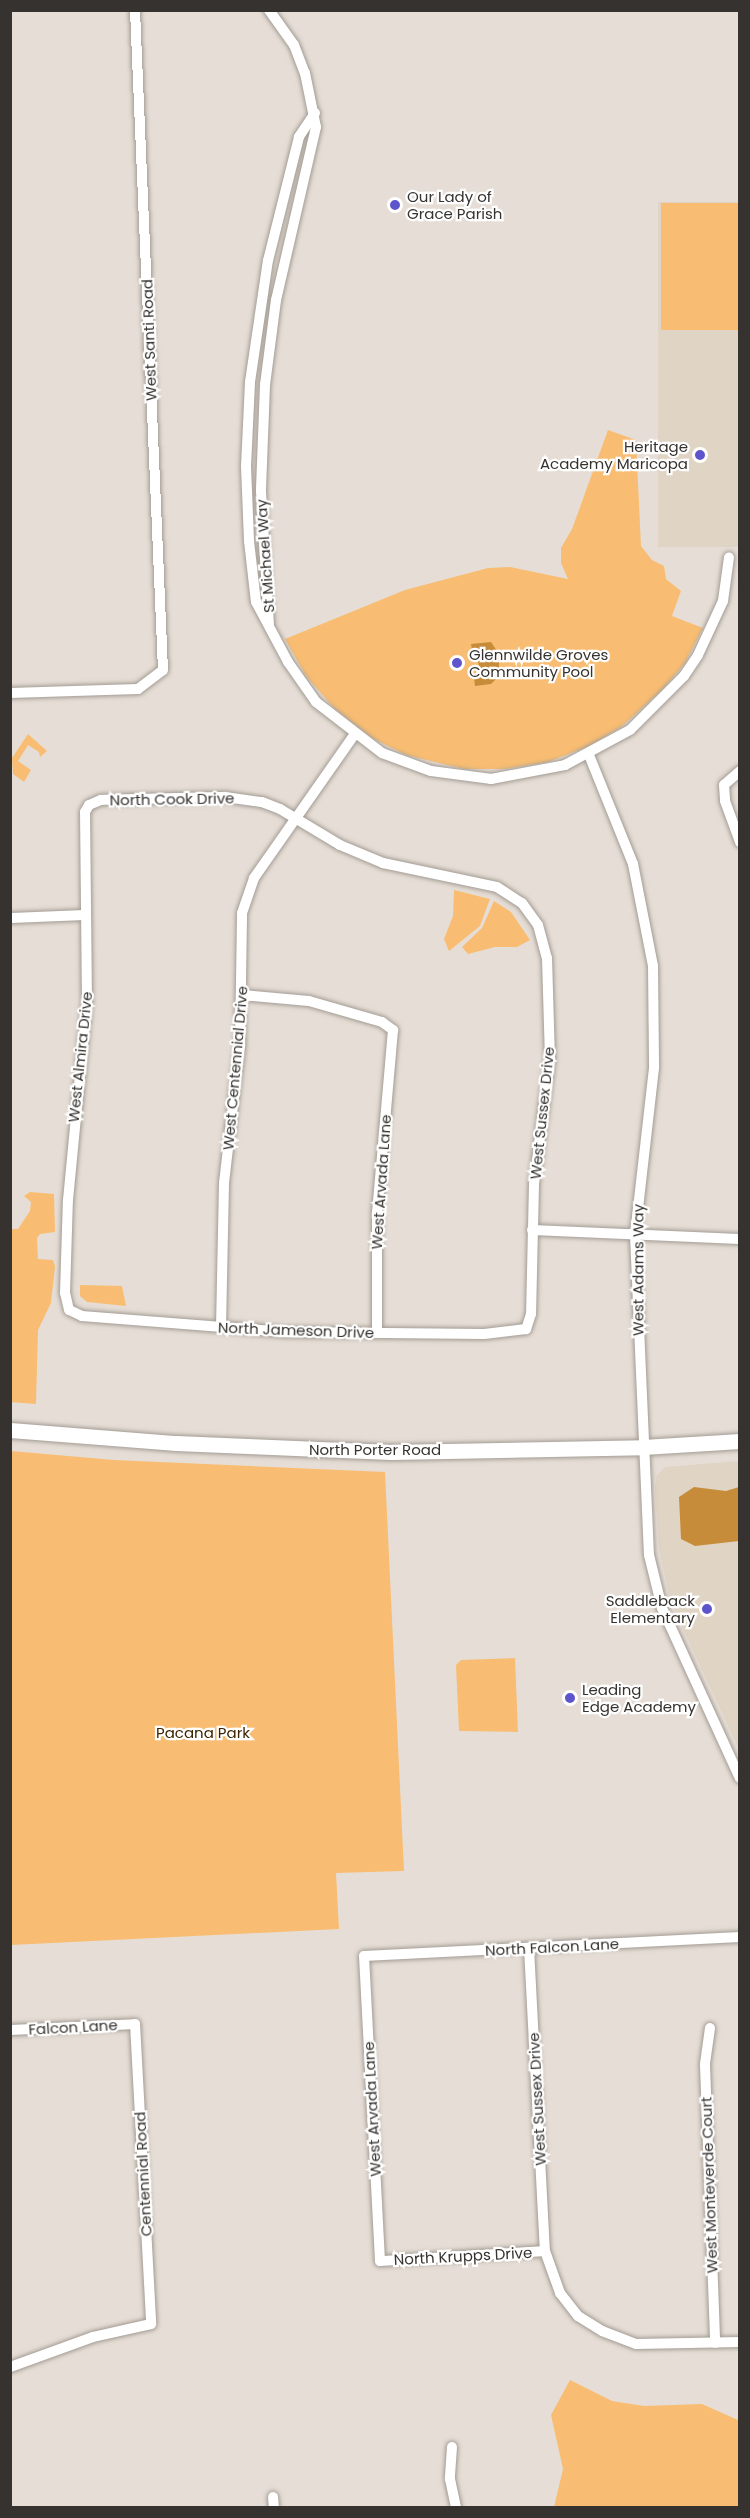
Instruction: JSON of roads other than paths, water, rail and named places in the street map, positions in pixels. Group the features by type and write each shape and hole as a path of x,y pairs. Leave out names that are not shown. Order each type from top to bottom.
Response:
{"street":[{"name":"West Santi Road","path":"10,693 138,690 163,670 135,10"},
{"name":"St Michael Way","path":"269,10 294,45 315,113 315,141 284,261 265,385 261,501 269,624"},
{"name":"St Michael Way","path":"269,624 256,603 249,541 246,466 250,382 274,235 299,137 315,113"},
{"path":"269,624 300,682 316,702 354,735 403,762 459,776 518,776 589,755 649,715 684,676 698,655 723,601 729,557"},
{"name":"West Centennial Drive","path":"221,1327 224,1183 242,995 242,913 247,894 354,735"},
{"name":"West Adams Way","path":"589,755 633,864 653,966 654,1068 635,1235 649,1555 655,1586 740,1778"},
{"path":"740,771 724,785 725,801 740,842"},
{"name":"North Cook Drive","path":"88,805 101,800 234,797 262,802 340,845 383,863 429,875 478,880 522,903"},
{"name":"West Almira Drive","path":"69,1310 65,1293 68,1200 87,1002 83,819 88,805"},
{"name":"West Sussex Drive","path":"522,903 538,925 544,947 551,1004 550,1059 532,1230 531,1314 526,1329"},
{"path":"10,918 86,915"},
{"name":"West Arvada Lane","path":"242,995 309,1001 382,1022 393,1030 395,1048 377,1212 377,1333"},
{"path":"532,1230 740,1239"},
{"name":"North Jameson Drive","path":"69,1310 82,1316 221,1327 377,1333 511,1334 526,1329"},
{"name":"North Porter Road","path":"10,1430 303,1450 643,1447 740,1441"},
{"name":"North Falcon Lane","path":"364,1956 740,1937"},
{"name":"West Sussex Drive","path":"530,1948 545,2251 560,2293 578,2316 602,2331 636,2344 740,2342"},
{"name":"West Arvada Lane","path":"364,1956 380,2261"},
{"name":"Falcon Lane","path":"10,2030 135,2024"},
{"name":"Centennial Road","path":"10,2367 93,2337 151,2324 135,2024"},
{"name":"West Monteverde Court","path":"710,2028 705,2065 715,2343"},
{"name":"North Krupps Drive","path":"380,2261 545,2251"},
{"path":"452,2447 450,2479 456,2508"}],"place":[{"name":"Our Lady of Grace Parish","path":"395,205"},
{"name":"Heritage Academy Maricopa","path":"700,455"},
{"name":"Glennwilde Groves Community Pool","path":"457,663"},
{"name":"Saddleback Elementary","path":"707,1609"},
{"name":"Leading Edge Academy","path":"570,1698"}],"park label":[{"name":"Pacana Park","path":"203,1733"}]}
